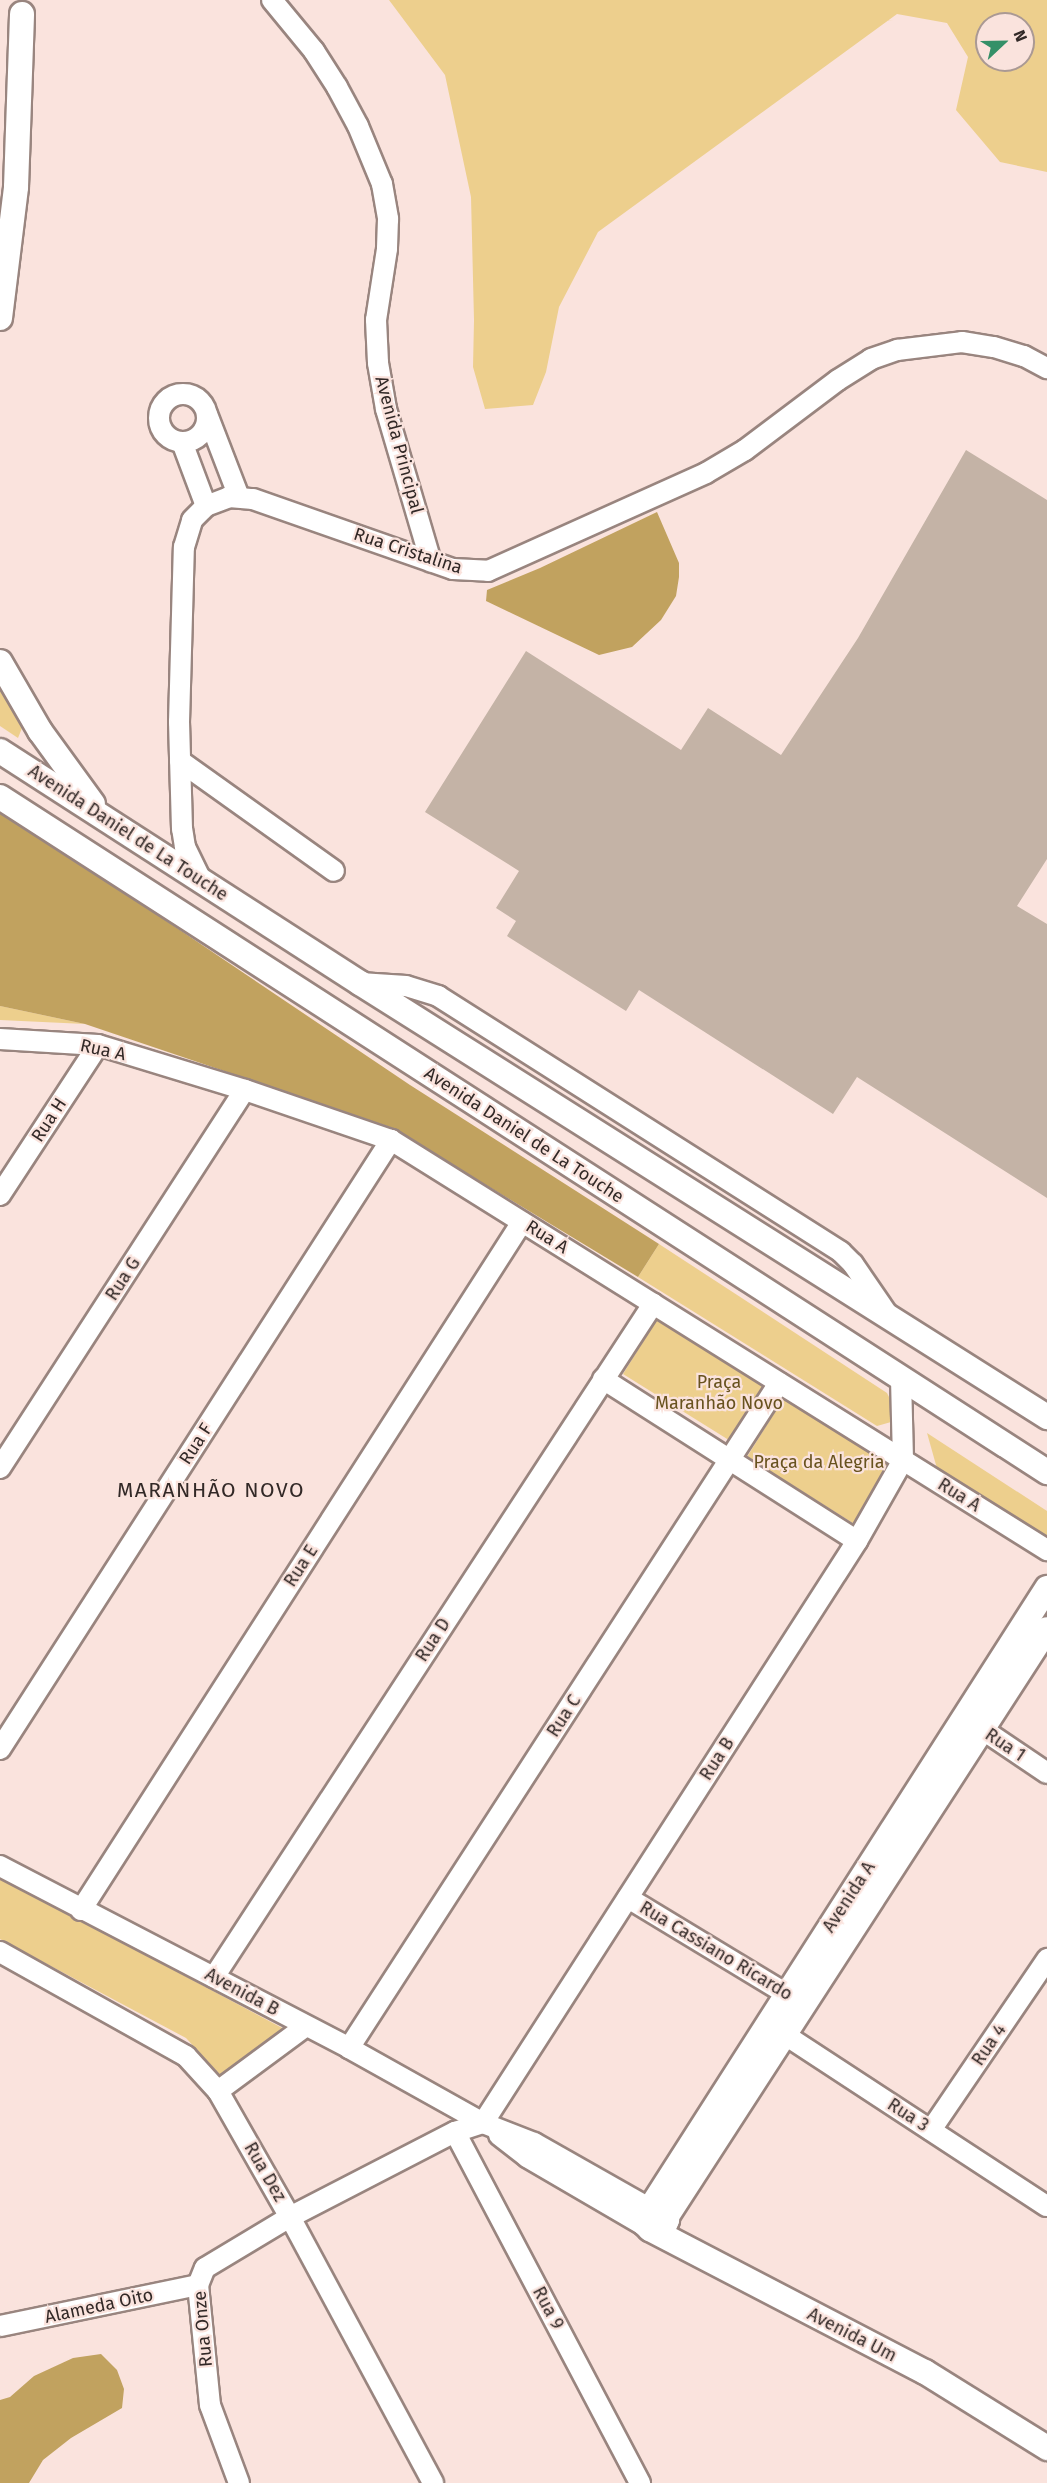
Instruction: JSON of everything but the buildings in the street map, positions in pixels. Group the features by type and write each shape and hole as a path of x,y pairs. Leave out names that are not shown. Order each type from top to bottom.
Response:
{"main road":[{"path":"0,136 23,7"},
{"path":"0,318 16,187 23,7"},
{"path":"0,662 40,731 101,816"},
{"name":"Avenida Daniel de La Touche","path":"0,751 891,1320 1045,1413"},
{"name":"Avenida Daniel de La Touche","path":"0,797 1047,1472"},
{"name":"Avenida A","path":"656,2218 973,1723 1047,1588"},
{"name":"Avenida A","path":"973,1723 1047,1629"},
{"name":"Avenida Um","path":"656,2218 929,2361 1047,2434"},
{"name":"Avenida Um","path":"656,2218 787,2302 925,2372 1047,2448"}],"street":[{"name":"Avenida Principal","path":"272,0 314,51 337,87 358,126 382,184 388,219 387,249 375,320 378,363 386,408 431,562"},
{"name":"Rua Cristalina","path":"206,506 223,499 239,497 280,506 453,569 488,571 663,494 745,450 838,380 871,360 897,350 962,342 1014,353 1047,368"},
{"path":"207,414 203,431 198,437 182,442 174,440 161,429 159,412 163,404 175,394 191,395 199,400 207,414 239,497"},
{"path":"182,442 206,506 192,520 184,547 180,760 182,830 185,847 201,880"},
{"path":"180,760 334,871"},
{"name":"Rua A","path":"0,1039 98,1045 245,1090 391,1140 1047,1550"},
{"name":"Rua H","path":"0,1195 98,1045"},
{"name":"Rua G","path":"0,1468 245,1090"},
{"name":"Rua F","path":"0,1749 391,1140"},
{"name":"Rua E","path":"81,1910 522,1222"},
{"name":"Rua D","path":"214,1977 653,1304"},
{"path":"902,1378 903,1460"},
{"path":"603,1379 857,1541"},
{"name":"Rua C","path":"349,2048 779,1383"},
{"name":"Rua B","path":"483,2123 857,1541 903,1460"},
{"name":"Rua 1","path":"973,1723 1047,1773"},
{"name":"Avenida B","path":"0,1866 349,2048 483,2123 534,2143 656,2218"},
{"name":"Rua Cassiano Ricardo","path":"628,1898 796,1999"},
{"name":"Rua Dez","path":"0,1952 186,2056 218,2091 290,2217 433,2483"},
{"name":"Rua 4","path":"931,2130 1040,1985 1047,1959"},
{"path":"218,2091 306,2026"},
{"name":"Rua 3","path":"776,2029 1047,2206"},
{"name":"Rua Onze","path":"239,2483 210,2405 198,2286 205,2268 213,2261 290,2217 455,2132 483,2123"},
{"name":"Rua 9","path":"455,2132 640,2483"},
{"name":"Alameda Oito","path":"0,2326 198,2286"}],"green space":[{"path":"389,0 1047,0 1047,172 1000,162 956,110 968,57 947,23 897,14 598,232 559,307 546,372 533,405 485,409 473,367 471,197 445,75"},
{"path":"0,687 24,723 18,738 0,726"},
{"path":"0,1006 85,1024 0,1020"},
{"path":"659,1244 887,1393 893,1405 891,1422 877,1426 638,1277"},
{"name":"Praça Maranhão Novo","path":"659,1316 767,1384 732,1442 623,1374"},
{"name":"Praça da Alegria","path":"783,1399 892,1467 856,1525 747,1457"},
{"path":"927,1433 1047,1511 1047,1542 938,1472"},
{"path":"0,1877 286,2030 222,2077 186,2038 0,1939"}],"shaded area":[{"path":"657,512 679,563 676,596 661,620 632,647 599,655 486,601 487,590 540,568"},
{"path":"0,809 410,1085 659,1244 638,1277 390,1127 85,1024 0,1006"},
{"path":"101,2354 117,2370 124,2389 122,2408 71,2438 43,2460 29,2483 0,2483 0,2400 10,2397 34,2376 73,2358"}],"district":[{"name":"MARANHÃO NOVO","path":"211,1490"}]}
